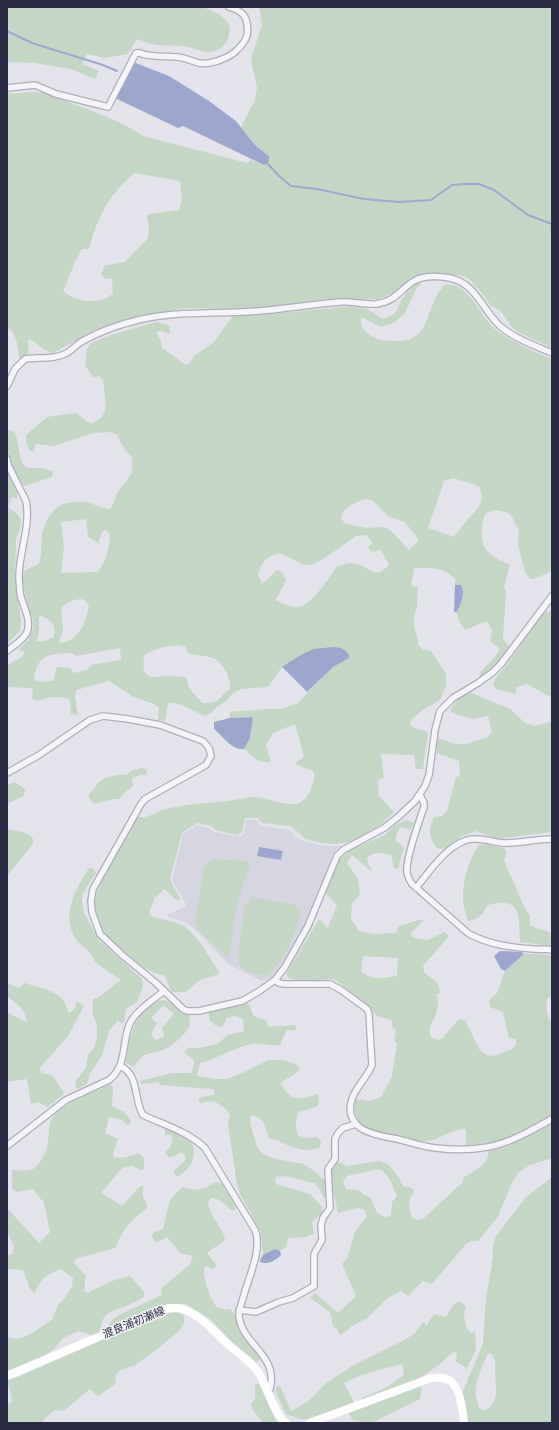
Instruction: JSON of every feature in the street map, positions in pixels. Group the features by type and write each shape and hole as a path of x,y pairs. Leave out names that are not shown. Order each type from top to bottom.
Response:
{"main road":[{"name":"渡良浦初瀬線","path":"7,1376 164,1309 171,1308 185,1310 198,1318 211,1329 250,1363 259,1373 278,1415 286,1423"},
{"path":"310,1423 431,1378 440,1377 452,1382 457,1390 463,1412 464,1423"}],"street":[{"path":"7,88 35,85 56,94 108,107 136,53 139,52 145,55 180,57 200,63 208,63 215,62 236,52 246,39 248,32 247,21 246,16 229,7"},
{"path":"7,386 14,369 25,359 46,359 67,353 80,343 90,338 109,330 144,319 176,314 266,311 342,302 377,304 394,298 413,282 421,278 431,276 450,278 461,282 473,291 501,327 511,334 552,353"},
{"path":"7,459 26,500 27,507 27,525 19,576 20,593 28,626 24,637 7,650"},
{"path":"7,773 40,755 90,720 103,716 112,716 160,725 204,741 207,744 211,756 206,765 145,799 141,804 93,889 91,901 92,912 100,934 183,1009 192,1012 242,1002 275,980 285,967 308,926 337,856 343,850 384,828 398,818 420,795 429,774 435,730 440,711 453,698 483,679 501,664 552,596"},
{"path":"420,795 424,803 424,807 406,872 408,878 416,888 469,934 489,943 552,950"},
{"path":"416,888 451,848 470,839 484,839 503,843 552,839"},
{"path":"275,980 278,983 284,984 330,984 367,1009 369,1014 372,1065 369,1073 353,1097 351,1114 356,1124 362,1129 391,1138 435,1148 462,1149 488,1147 502,1143 530,1132 552,1119"},
{"path":"7,1146 66,1100 109,1080 118,1071 120,1066 130,1024 134,1017 164,991"},
{"path":"120,1066 126,1068 135,1084 138,1104 143,1115 183,1132 199,1142 205,1148 255,1230 257,1236 257,1248 239,1310 242,1325 269,1364 272,1372 270,1389 267,1390"},
{"path":"239,1310 256,1312 293,1298 314,1286 314,1254 322,1240 321,1225 323,1218 330,1208 328,1169 335,1159 335,1139 338,1132 342,1128 356,1124"}],"shaded area":[{"path":"246,819 258,821 260,826 290,830 295,836 303,841 322,846 341,846 333,854 313,908 301,934 280,968 269,979 262,981 228,964 202,936 186,922 168,917 168,914 187,906 172,880 183,834 197,825 209,828 212,831 240,837 244,834"}],"green space":[{"path":"7,7 203,7 225,19 230,30 227,41 224,45 214,51 205,52 183,46 155,45 137,39 128,54 105,58 87,54 82,64 99,71 95,79 71,69 35,63 7,62"},
{"path":"259,7 552,7 552,348 518,332 511,326 501,311 491,306 468,278 459,275 424,273 410,278 395,293 377,299 353,300 339,298 303,302 281,307 232,309 186,308 151,314 88,334 53,353 44,349 30,339 28,341 29,349 26,356 19,358 16,339 10,329 7,329 7,93 45,93 109,118 127,126 143,136 247,163 251,160 264,165 269,156 255,145 241,127 255,99 257,88 251,59 262,25","holes":["135,173 180,181 182,200 179,210 150,214 147,216 149,229 148,238 125,262 105,265 101,274 104,278 112,279 113,294 101,300 86,301 71,297 63,291 82,249 89,249 96,226 105,207 126,181"]},
{"path":"419,282 421,285 417,287 405,313 395,322 381,327 361,317 362,327 366,332 375,338 385,341 406,340 414,337 424,326 433,303 444,285 453,285 467,293 495,329 522,346 552,359 552,571 534,579 530,579 525,572 518,545 519,531 511,515 506,512 496,510 486,513 482,528 483,544 488,552 493,556 510,565 504,587 506,592 503,638 509,647 492,668 480,677 479,674 495,657 500,649 490,641 492,630 487,621 465,630 459,621 457,612 463,598 461,585 455,585 455,579 451,575 441,570 431,568 414,568 411,586 418,587 414,627 418,645 423,650 426,649 432,652 446,674 446,686 440,700 421,711 412,719 410,724 412,727 428,732 423,769 416,769 414,755 381,754 384,778 378,780 379,796 394,812 380,825 348,842 336,844 322,843 306,839 291,826 262,823 258,818 245,818 242,832 238,835 215,830 212,826 197,823 182,833 170,879 181,899 176,900 165,889 155,897 149,912 151,916 178,924 190,931 203,947 219,974 200,980 186,992 172,992 164,975 154,973 149,970 113,942 102,928 95,912 97,893 124,839 138,817 150,816 170,808 253,797 290,804 296,804 304,800 307,797 315,776 313,771 297,765 296,762 304,757 295,724 273,733 266,745 271,762 263,762 253,757 244,749 250,738 253,717 230,718 230,712 282,709 298,703 325,674 333,667 349,658 282,667 268,687 241,689 233,693 225,702 205,716 182,705 168,703 165,721 158,720 159,707 134,697 109,681 76,690 75,697 78,715 71,714 70,700 66,698 54,697 38,701 32,699 33,692 31,688 7,687 7,665 22,657 25,652 19,649 28,640 33,629 33,620 28,607 22,579 25,570 39,564 43,532 48,519 57,507 72,502 87,502 110,509 117,494 131,475 132,471 132,457 125,450 117,435 110,432 94,433 53,446 36,444 33,452 26,443 26,435 47,417 75,413 87,422 92,423 102,417 106,408 103,380 99,376 93,377 85,365 87,349 91,343 111,335 156,322 165,324 170,327 170,334 160,330 156,333 161,341 162,348 186,365 190,363 194,356 213,343 233,316 295,312 351,306 367,309 383,319 396,312 405,295","holes":["453,478 479,486 482,498 481,503 454,537 428,528 444,481","365,499 372,500 388,516 405,522 419,540 409,550 389,529 383,527 367,528 346,524 341,519 342,515 346,509","86,519 88,537 98,543 103,530 106,530 110,534 107,554 98,572 61,573 64,546 61,522","366,535 373,543 368,547 371,552 381,550 389,565 384,570 376,573 354,563 337,566 325,584 309,602 298,607 290,606 276,600 286,580 283,573 277,570 262,583 258,575 261,566 265,561 279,553 305,565 313,564 322,560 356,536","81,599 86,601 89,607 83,626 76,636 66,642 59,643 63,630 61,608 75,600","41,616 48,619 54,626 55,633 54,637 45,641 36,641 39,633 39,617","179,645 186,647 188,653 213,658 220,663 226,671 230,689 216,701 203,703 192,692 186,677 151,677 148,675 143,666 145,654 163,647","120,648 121,660 91,665 87,670 74,673 70,668 57,667 53,681 38,682 34,678 36,670 42,659 47,656 72,653 76,656"]},
{"path":"9,430 14,432 21,460 27,468 41,468 52,471 53,475 51,477 25,486 20,481 10,461 7,432"},
{"path":"7,470 17,492 17,499 12,497 8,507 18,515 21,520 16,539 15,579 21,621 20,631 7,644"},
{"path":"552,610 552,698 527,684 517,687 515,694 496,689 493,685 495,679 544,613"},
{"path":"471,693 510,709 525,723 535,726 552,721 552,832 503,838 492,837 476,831 462,836 445,849 437,848 434,844 430,833 432,822 434,817 442,816 447,811 456,777 460,776 459,761 437,753 437,742 439,738 455,744 466,744 488,737 492,732 488,716 474,719 458,715 450,711 458,699"},
{"path":"142,768 147,770 146,775 140,775 132,779 133,786 123,794 120,799 113,799 94,804 89,797 89,793 104,779 126,775 131,771"},
{"path":"15,782 25,789 24,796 7,804 7,785"},
{"path":"406,820 414,823 410,830 400,827 395,840 404,848 398,869 394,868 391,855 382,853 373,854 367,858 368,864 372,869 371,871 352,855 347,863 358,879 360,895 352,903 351,919 359,931 373,934 396,933 399,926 417,920 424,920 410,934 414,938 428,940 444,932 449,936 423,966 425,974 437,983 440,993 437,994 437,1011 430,1028 430,1035 432,1038 438,1040 443,1038 459,1019 465,1020 479,1049 486,1055 494,1056 512,1049 516,1045 516,1039 509,1038 503,1012 490,1007 489,1001 497,993 505,971 524,954 552,956 552,996 547,998 547,1011 552,1023 552,1158 530,1165 519,1172 513,1181 497,1218 478,1241 472,1241 466,1244 432,1284 423,1281 408,1296 401,1291 388,1298 367,1318 352,1326 340,1335 337,1329 333,1326 330,1312 310,1298 315,1293 338,1313 356,1296 342,1264 347,1259 355,1232 367,1216 364,1209 358,1208 338,1213 330,1176 330,1169 338,1162 348,1166 380,1161 389,1165 403,1186 412,1188 414,1192 410,1198 409,1207 412,1218 417,1220 424,1218 463,1182 463,1178 483,1165 488,1156 489,1150 488,1143 466,1145 466,1129 456,1130 433,1140 421,1141 380,1133 368,1129 363,1125 355,1112 354,1106 356,1099 370,1101 381,1097 392,1076 397,1043 394,1041 396,1029 393,1029 392,1020 377,1016 371,1008 334,979 299,981 289,978 286,974 319,919 328,928 337,905 325,892 340,859 350,850 385,835 395,825","holes":["363,956 398,958 397,976 374,978 366,975 361,972","379,1169 388,1177 397,1196 392,1202 391,1215 386,1218 377,1213 370,1197 364,1195 358,1190 346,1189 343,1182 347,1176"]},
{"path":"7,829 26,833 32,837 34,841 7,876"},
{"path":"487,844 504,848 507,853 504,859 507,869 530,916 530,926 552,933 552,946 520,942 518,916 516,910 513,906 507,903 488,905 479,917 468,921 463,902 465,877 472,857 479,845"},
{"path":"214,859 247,861 250,866 239,900 229,959 199,931 195,920 204,867"},
{"path":"89,868 93,868 96,873 83,893 82,901 84,913 99,940 142,979 143,986 137,1002 126,1009 124,1023 120,1023 118,1020 109,1031 102,1055 90,1074 87,1084 77,1089 75,1082 86,1068 88,1055 94,1048 97,1039 97,1025 93,1015 93,999 99,997 121,980 94,960 90,953 77,941 71,930 69,921 72,902 79,885"},
{"path":"250,897 296,905 301,912 289,946 269,975 253,974 239,966 238,956 245,903 249,903"},
{"path":"7,983 19,988 25,983 51,991 64,1001 68,1012 71,1012 76,1007 76,1001 84,1006 68,1036 39,1069 42,1073 53,1076 64,1094 48,1107 38,1102 31,1104 27,1079 7,1082 7,1012 27,1023 23,1010 7,996"},
{"path":"164,1000 189,1014 190,1026 172,1045 165,1049 145,1055 134,1067 126,1063 129,1044 135,1024 146,1008 154,1003","holes":["163,1005 174,1014 162,1028 164,1037 155,1040 151,1034 157,1023 151,1018"]},
{"path":"248,1003 254,1016 267,1021 268,1027 295,1025 296,1030 287,1030 280,1045 251,1044 200,1063 197,1076 227,1079 268,1060 284,1060 297,1065 300,1069 280,1083 292,1097 305,1098 318,1094 319,1104 316,1107 299,1112 296,1126 298,1135 305,1138 317,1137 321,1142 320,1147 307,1150 294,1148 269,1138 262,1121 256,1116 252,1115 250,1118 251,1125 259,1150 268,1156 280,1160 303,1164 309,1167 325,1181 327,1197 324,1198 315,1183 291,1177 276,1177 276,1184 310,1194 322,1207 322,1213 312,1222 314,1233 307,1237 288,1238 286,1247 280,1251 275,1249 263,1255 261,1232 240,1194 237,1184 228,1124 230,1115 226,1109 214,1101 200,1103 198,1099 214,1095 215,1091 212,1089 160,1085 158,1082 142,1084 140,1081 172,1073 191,1073 194,1060 184,1053 188,1048 199,1048 217,1044 228,1035 244,1031 243,1019 235,1016 227,1018 223,1026 219,1027 209,1018 209,1012"},
{"path":"110,1085 113,1087 112,1106 124,1112 131,1121 130,1124 127,1125 122,1120 109,1117 105,1133 118,1139 113,1157 123,1158 138,1153 144,1158 144,1169 141,1170 132,1166 122,1168 101,1193 122,1206 138,1188 144,1185 143,1196 147,1204 147,1208 128,1225 116,1247 77,1258 74,1263 86,1276 84,1291 87,1293 112,1281 130,1276 144,1292 144,1297 108,1313 103,1319 99,1333 91,1335 79,1331 63,1338 54,1349 44,1356 7,1371 7,1337 16,1339 29,1335 52,1320 58,1305 65,1298 72,1286 73,1278 61,1269 48,1275 42,1280 35,1293 31,1291 23,1270 7,1269 7,1256 12,1254 14,1247 7,1230 7,1208 39,1243 50,1232 44,1203 33,1189 17,1192 12,1189 12,1170 31,1170 39,1164 48,1142 49,1127 52,1118 56,1113 70,1103"},
{"path":"165,1128 179,1132 186,1136 191,1140 193,1146 194,1156 191,1164 187,1170 177,1177 173,1171 184,1162 186,1157 182,1152 169,1158 165,1152 171,1145 172,1135 165,1135"},
{"path":"552,1177 552,1423 468,1423 462,1393 483,1344 486,1298 493,1257 493,1245 496,1236 526,1197","holes":["490,1353 495,1363 496,1395 493,1404 484,1411 479,1408 478,1405 476,1384 487,1354"]},
{"path":"216,1182 222,1184 235,1204 235,1210 230,1210 224,1203 217,1199 211,1198 208,1202 211,1212 222,1230 225,1240 207,1253 217,1266 212,1270 208,1266 205,1267 205,1282 217,1307 230,1309 237,1318 240,1328 261,1359 256,1362 231,1341 210,1319 186,1304 167,1304 112,1329 107,1327 112,1320 121,1314 162,1295 161,1289 190,1264 193,1256 180,1253 167,1237 156,1243 151,1234 163,1229 169,1203 174,1195 183,1187 197,1190"},
{"path":"459,1301 466,1307 464,1317 468,1330 470,1333 475,1331 476,1349 467,1368 456,1362 457,1353 453,1352 440,1364 417,1380 363,1402 362,1398 387,1387 404,1375 402,1364 364,1374 344,1383 354,1403 307,1419 301,1419 286,1414 275,1391 277,1386 280,1386 291,1411 311,1399 325,1384 355,1364 405,1340 416,1332 423,1322 427,1325 434,1314 446,1317 454,1304"},
{"path":"174,1311 184,1316 184,1323 180,1330 135,1365 119,1371 116,1375 115,1384 98,1396 90,1389 64,1411 55,1410 45,1418 42,1423 7,1423 7,1405 12,1402 9,1386 7,1386 7,1380 18,1377 115,1334"},
{"path":"259,1383 276,1421 279,1423 263,1423 253,1410 251,1405 255,1399 255,1384"},
{"path":"420,1386 422,1391 420,1399 371,1423 356,1421 352,1419 349,1413"}],"water":[{"path":"133,62 169,76 209,101 236,121 255,145 269,156 268,162 264,165 183,126 178,128 115,98"},
{"path":"455,585 461,585 463,592 457,612 454,612"},
{"path":"333,647 344,650 349,655 349,658 333,667 307,692 282,667 313,649"},
{"path":"253,717 250,738 244,749 236,748 214,729 214,722 230,718"},
{"path":"259,847 283,851 281,860 257,856"},
{"path":"500,951 522,952 524,954 505,971 501,969 494,956"},
{"path":"275,1249 280,1251 281,1255 279,1257 269,1263 260,1262 263,1255"}],"waterway":[{"path":"7,31 32,43 103,65 117,71"},
{"path":"266,162 291,186 317,189 364,199 399,202 431,200 452,185 479,184 494,190 528,215 552,224"}]}
